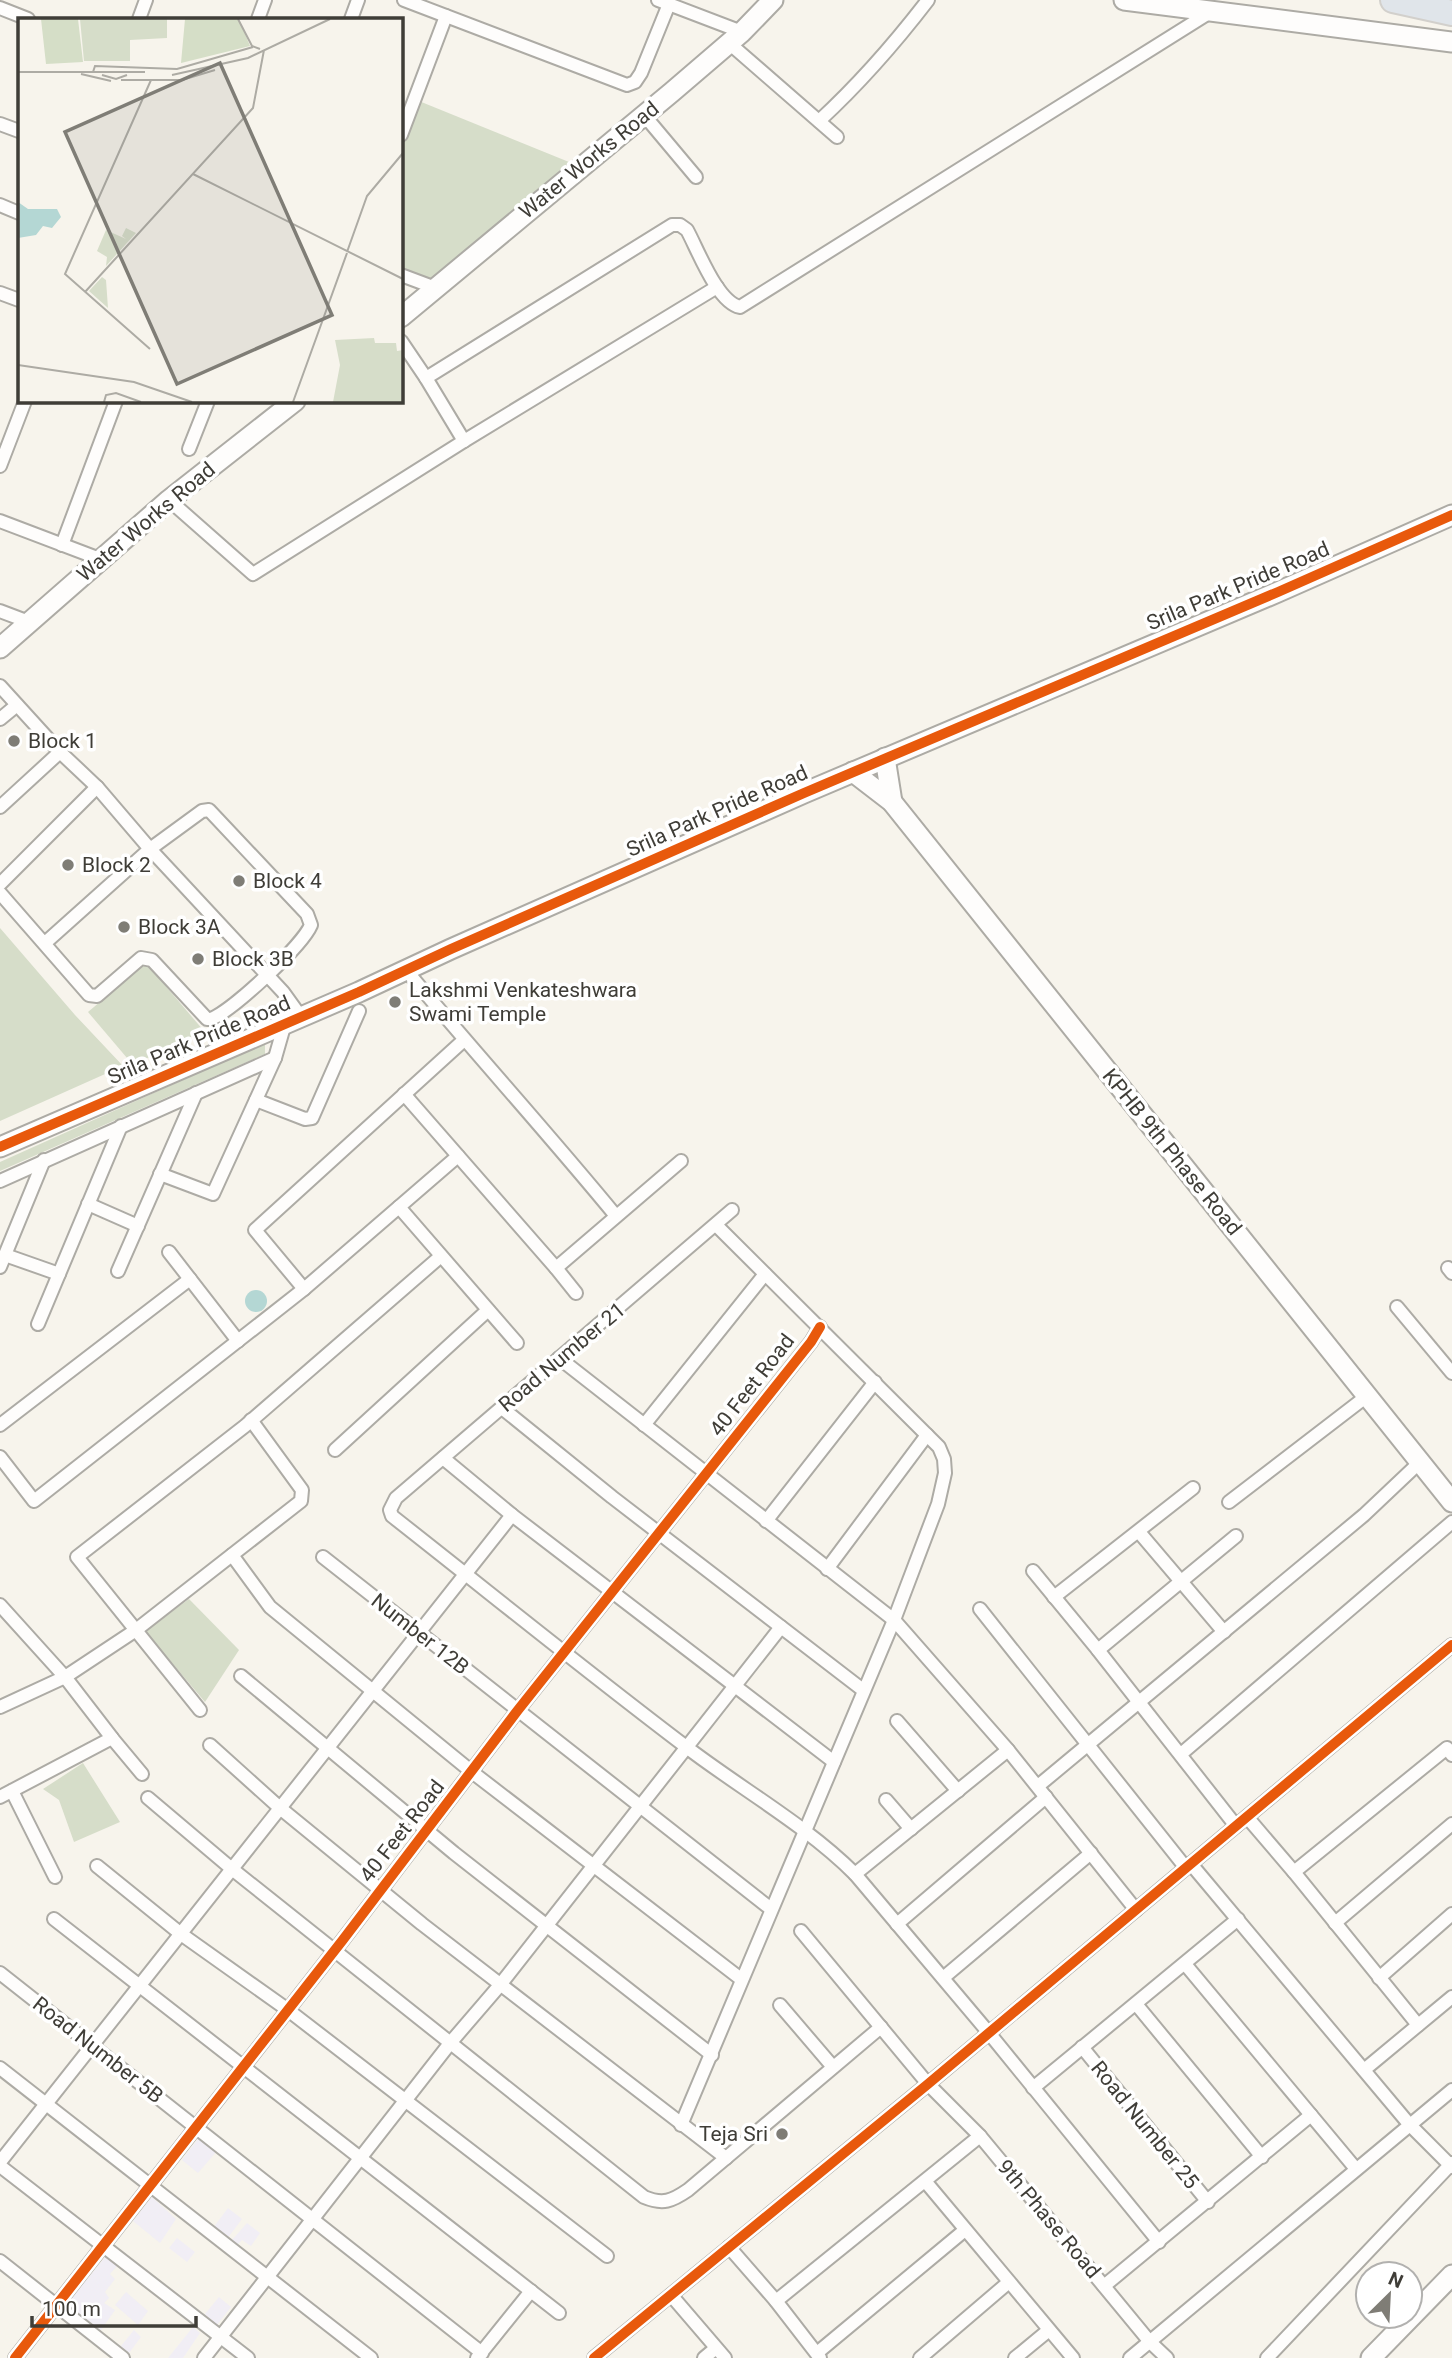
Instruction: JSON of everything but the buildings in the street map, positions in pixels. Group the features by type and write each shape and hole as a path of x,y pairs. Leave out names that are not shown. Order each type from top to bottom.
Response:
{"highway":[{"path":"1393,0 1452,13"}],"street":[{"path":"139,18 146,0"},
{"path":"258,18 265,0"},
{"path":"351,18 358,0"},
{"path":"404,0 627,85 635,82 641,73 663,2 736,37 837,137"},
{"name":"Water Works Road","path":"402,316 736,37 773,0"},
{"path":"819,121 891,46 928,0"},
{"path":"1125,0 1452,42"},
{"path":"0,8 25,18"},
{"path":"426,377 672,225 680,225 687,230 717,288 732,305 740,307 1212,11"},
{"path":"402,132 446,16"},
{"path":"644,115 696,177"},
{"path":"0,124 18,131"},
{"path":"0,205 18,212"},
{"path":"402,275 433,288"},
{"path":"169,500 253,575 464,441 717,288"},
{"path":"0,293 18,300"},
{"path":"402,342 464,441"},
{"path":"0,466 6,434 23,402"},
{"path":"62,545 116,402"},
{"path":"189,449 208,402"},
{"name":"Water Works Road","path":"0,648 169,500 294,402"},
{"name":"Srila Park Pride Road","path":"0,1147 885,758 1279,592 1452,514"},
{"path":"0,522 100,559"},
{"path":"0,611 29,622"},
{"path":"0,686 60,752 97,787 150,849 283,992 293,1020 213,1194 160,1174"},
{"path":"0,719 17,705"},
{"path":"0,807 60,752"},
{"name":"KPHB 9th Phase Road","path":"885,758 892,802"},
{"name":"KPHB 9th Phase Road","path":"853,772 892,802 1452,1502"},
{"path":"0,884 97,787"},
{"path":"0,893 89,995 97,996 141,958 152,960 207,1018 211,1019 266,976 307,934 311,925 307,914 209,810 202,811 150,849 45,943"},
{"path":"406,970 616,1216"},
{"path":"256,1100 305,1119 312,1118 359,1011"},
{"path":"304,1289 255,1230 464,1040"},
{"path":"0,1181 275,1058"},
{"path":"118,1271 196,1093"},
{"path":"404,1094 576,1293"},
{"path":"37,1324 121,1126"},
{"path":"0,1457 34,1501 304,1289 458,1156"},
{"path":"44,1160 3,1261 58,1274"},
{"path":"556,1268 681,1161"},
{"path":"88,1204 138,1226"},
{"path":"399,1207 517,1343"},
{"name":"Road Number 21","path":"465,1574 392,1516 391,1504 733,1210"},
{"path":"681,2125 894,1620 939,1504 946,1473 939,1447 717,1226"},
{"path":"169,1252 238,1341"},
{"path":"200,1710 77,1557 251,1420 441,1256"},
{"path":"644,1425 765,1274"},
{"path":"0,1425 190,1279"},
{"path":"1397,1307 1452,1373"},
{"path":"335,1450 488,1310"},
{"name":"40 Feet Road","path":"15,2358 381,1891 518,1710 811,1342 820,1327"},
{"path":"559,1358 894,1620 1007,1750 1136,1910"},
{"path":"766,1521 875,1382"},
{"path":"1229,1502 1367,1396"},
{"path":"502,1408 863,1690"},
{"path":"0,1707 65,1677 136,1630 297,1505 303,1497 302,1490 251,1420"},
{"path":"827,1569 927,1435"},
{"path":"443,1458 512,1515 834,1762"},
{"path":"898,1924 1042,1792 1088,1745 1364,1515 1420,1462"},
{"path":"1054,1597 1193,1488"},
{"path":"248,2358 0,2164 512,1515"},
{"path":"1181,1754 1452,1522"},
{"path":"1139,1532 1224,1632"},
{"path":"1098,1650 1236,1536"},
{"path":"232,1555 270,1607 472,1772 741,1979"},
{"name":"Number 12B","path":"323,1557 771,1909"},
{"path":"1033,1571 1236,1826"},
{"path":"465,1574 687,1747 832,1851 855,1874 989,2032 1159,2242"},
{"path":"980,1609 1188,1866 1238,1919 1409,2124 1451,2165 1266,2358"},
{"path":"2,1610 65,1677 142,1774"},
{"path":"204,2358 781,1627"},
{"path":"594,2358 928,2084 1452,1646"},
{"path":"241,1676 427,1830 712,2054"},
{"path":"897,1721 958,1791"},
{"path":"55,1877 6,1794 112,1738"},
{"path":"210,1745 280,1808 381,1891 726,2158"},
{"path":"1294,1872 1450,1749"},
{"path":"855,1874 1007,1750"},
{"path":"148,1798 334,1951 644,2197 656,2202 674,2200 881,2027"},
{"path":"886,1800 911,1829"},
{"path":"1247,1817 1418,2025"},
{"path":"1335,1923 1452,1824"},
{"path":"943,1978 1091,1853"},
{"path":"97,1866 181,1934 288,2010 607,2256"},
{"path":"1379,1978 1452,1914"},
{"path":"54,1919 559,2313"},
{"path":"1032,2088 1238,1919"},
{"name":"9th Phase Road","path":"801,1931 928,2084 980,2136 1150,2342 1167,2358"},
{"path":"1185,1964 1356,2169"},
{"name":"Road Number 5B","path":"0,1973 313,2219 480,2355"},
{"path":"1364,2070 1452,1997"},
{"path":"1136,2004 1262,2157"},
{"path":"780,2005 833,2067"},
{"name":"Road Number 25","path":"1082,2047 1208,2202"},
{"path":"0,2068 371,2358"},
{"path":"1129,2358 1452,2090"},
{"path":"1104,2286 1311,2115"},
{"path":"776,2301 980,2136"},
{"path":"925,2181 1073,2358"},
{"path":"729,2247 819,2356 965,2230"},
{"path":"0,2262 123,2358"},
{"path":"1371,2358 1452,2275"},
{"path":"920,2358 1009,2282"},
{"path":"1384,2358 1452,2289"},
{"path":"480,2355 531,2291"},
{"path":"671,2295 721,2353 704,2358"},
{"path":"1016,2358 1049,2330"}],"shaded area":[{"path":"199,2138 217,2151 198,2173 182,2160"},
{"path":"152,2197 176,2219 160,2243 133,2221"},
{"path":"228,2208 242,2219 227,2239 213,2228"},
{"path":"247,2223 260,2233 251,2246 242,2240 237,2245 232,2240"},
{"path":"177,2238 195,2252 187,2262 169,2248"},
{"path":"106,2256 118,2265 110,2274 115,2279 105,2292 109,2298 104,2303 115,2310 101,2330 67,2304"},
{"path":"126,2292 148,2311 138,2325 115,2305"},
{"path":"219,2297 231,2307 217,2325 205,2314"},
{"path":"193,2327 200,2333 183,2358 168,2358"},
{"path":"134,2330 141,2337 129,2353 121,2346"}],"green space":[{"path":"414,99 569,162 435,285 402,270 402,132"},
{"path":"0,928 123,1066 0,1121"},
{"path":"146,963 204,1031 133,1065 88,1012"},
{"path":"265,1043 265,1054 0,1171 0,1162"},
{"path":"189,1599 239,1650 205,1702 145,1631"},
{"path":"83,1763 120,1822 74,1842 59,1800 43,1789"}],"water":[{"path":"256,1290 266,1297 267,1301 260,1311 256,1312 246,1305 245,1301 252,1291"}],"cycle path":[{"path":"0,1147 359,992 804,793 1278,592 1452,515"},
{"path":"15,2358 342,1941 518,1710 811,1342 820,1327"},
{"path":"594,2358 928,2084 1452,1645"}],"place":[{"name":"Block 1","path":"14,741"},
{"name":"Block 2","path":"68,865"},
{"name":"Block 4","path":"239,881"},
{"name":"Block 3A","path":"124,927"},
{"name":"Block 3B","path":"198,959"},
{"name":"Lakshmi Venkateshwara Swami Temple","path":"395,1002"},
{"name":"Teja Sri","path":"782,2134"}]}
